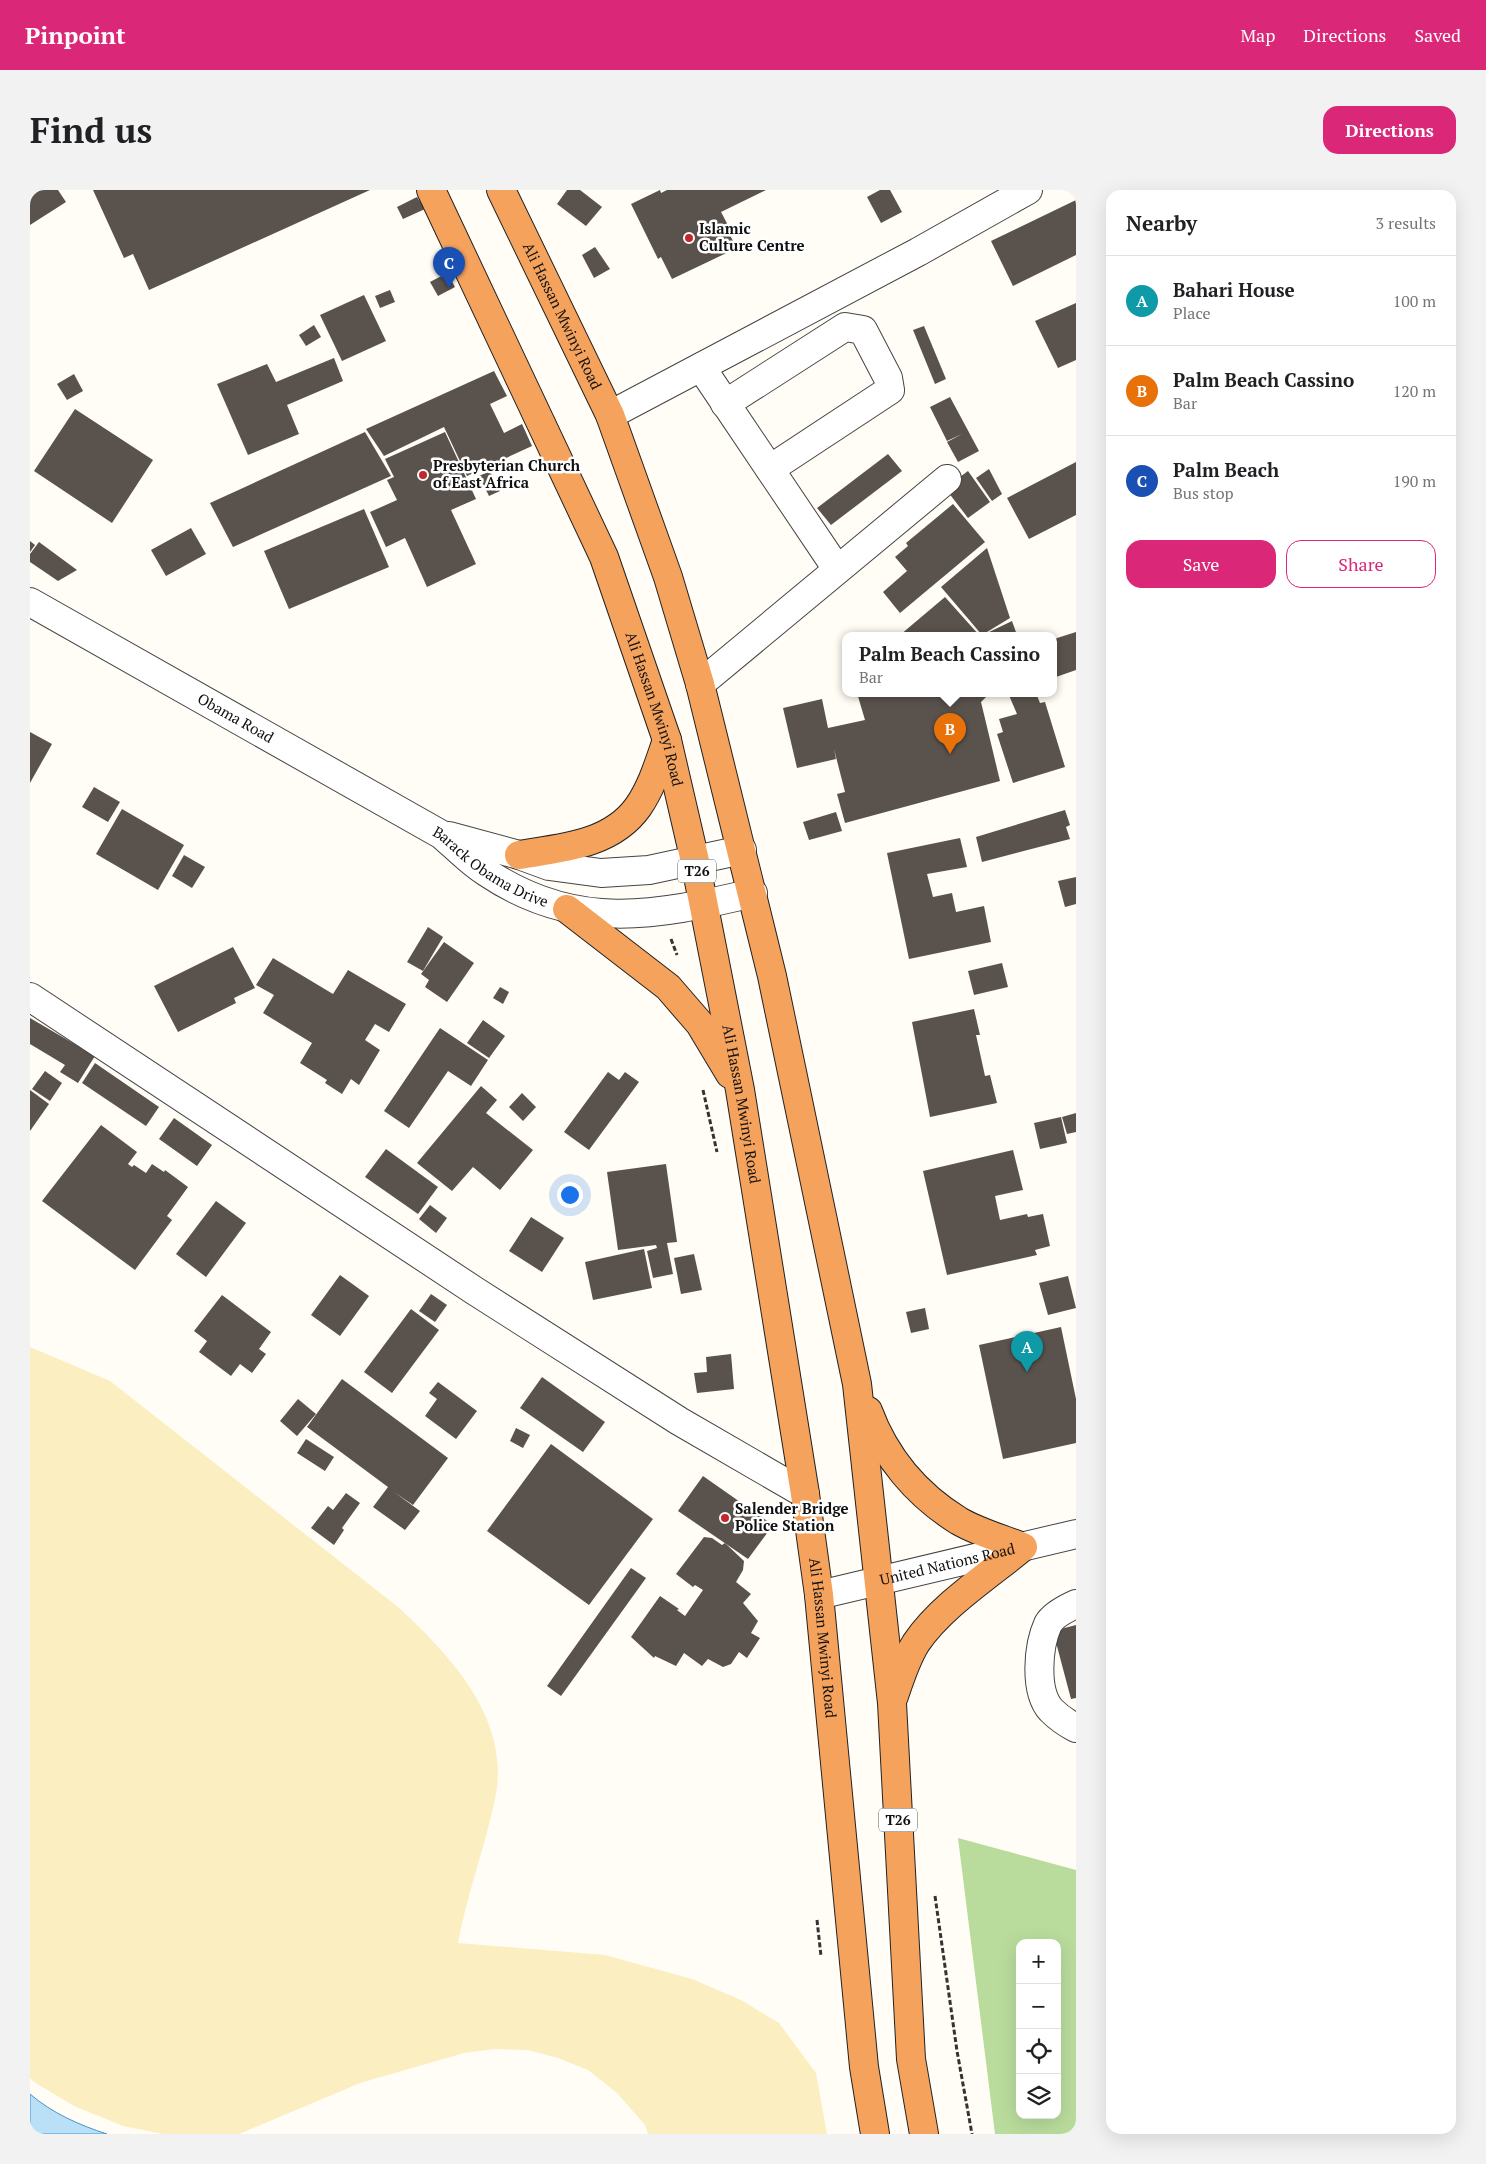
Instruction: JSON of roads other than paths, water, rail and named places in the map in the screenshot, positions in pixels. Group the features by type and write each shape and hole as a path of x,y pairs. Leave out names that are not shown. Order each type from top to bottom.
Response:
{"highway":[{"name":"Ali Hassan Mwinyi Road","path":"431,190 604,557 667,740 694,861 740,1090 805,1494 819,1594 864,2067 875,2134"},
{"name":"Ali Hassan Mwinyi Road","path":"501,190 610,415 668,577 700,684 753,893 857,1384 892,1703 911,2059 924,2134"},
{"path":"519,855 603,837 622,824 638,808 650,786 667,740"},
{"path":"567,909 668,987 700,1024 740,1090"},
{"path":"857,1384 876,1433 901,1471 918,1489 960,1522 1023,1547 935,1621 917,1642 902,1669 892,1703"}],"street":[{"path":"610,415 918,252 1028,190"},
{"path":"725,404 845,327 863,330 888,378 890,390 770,469"},
{"path":"701,367 837,568"},
{"path":"700,684 837,568 947,479"},
{"name":"Obama Road","path":"30,602 442,835"},
{"name":"Barack Obama Drive","path":"442,835 519,855 549,866 600,874 640,871 742,850"},
{"name":"Barack Obama Drive","path":"442,835 484,871 508,886 538,900 567,909 606,914 633,914 703,905 753,893"},
{"path":"30,997 475,1292 678,1421 805,1494"},
{"name":"United Nations Road","path":"819,1594 1076,1534"},
{"path":"1076,1604 1066,1608 1049,1623 1038,1667 1043,1690 1050,1709 1076,1728"}],"water":[{"path":"30,2094 66,2118 107,2134 30,2134"}],"place":[{"name":"Islamic Culture Centre","path":"689,238"},
{"name":"Palm Beach","path":"449,288"},
{"name":"Presbyterian Church of East Africa","path":"423,475"},
{"name":"Palm Beach Cassino","path":"950,754"},
{"name":"Bahari House","path":"1027,1372"},
{"name":"Salender Bridge Police Station","path":"725,1518"}]}
